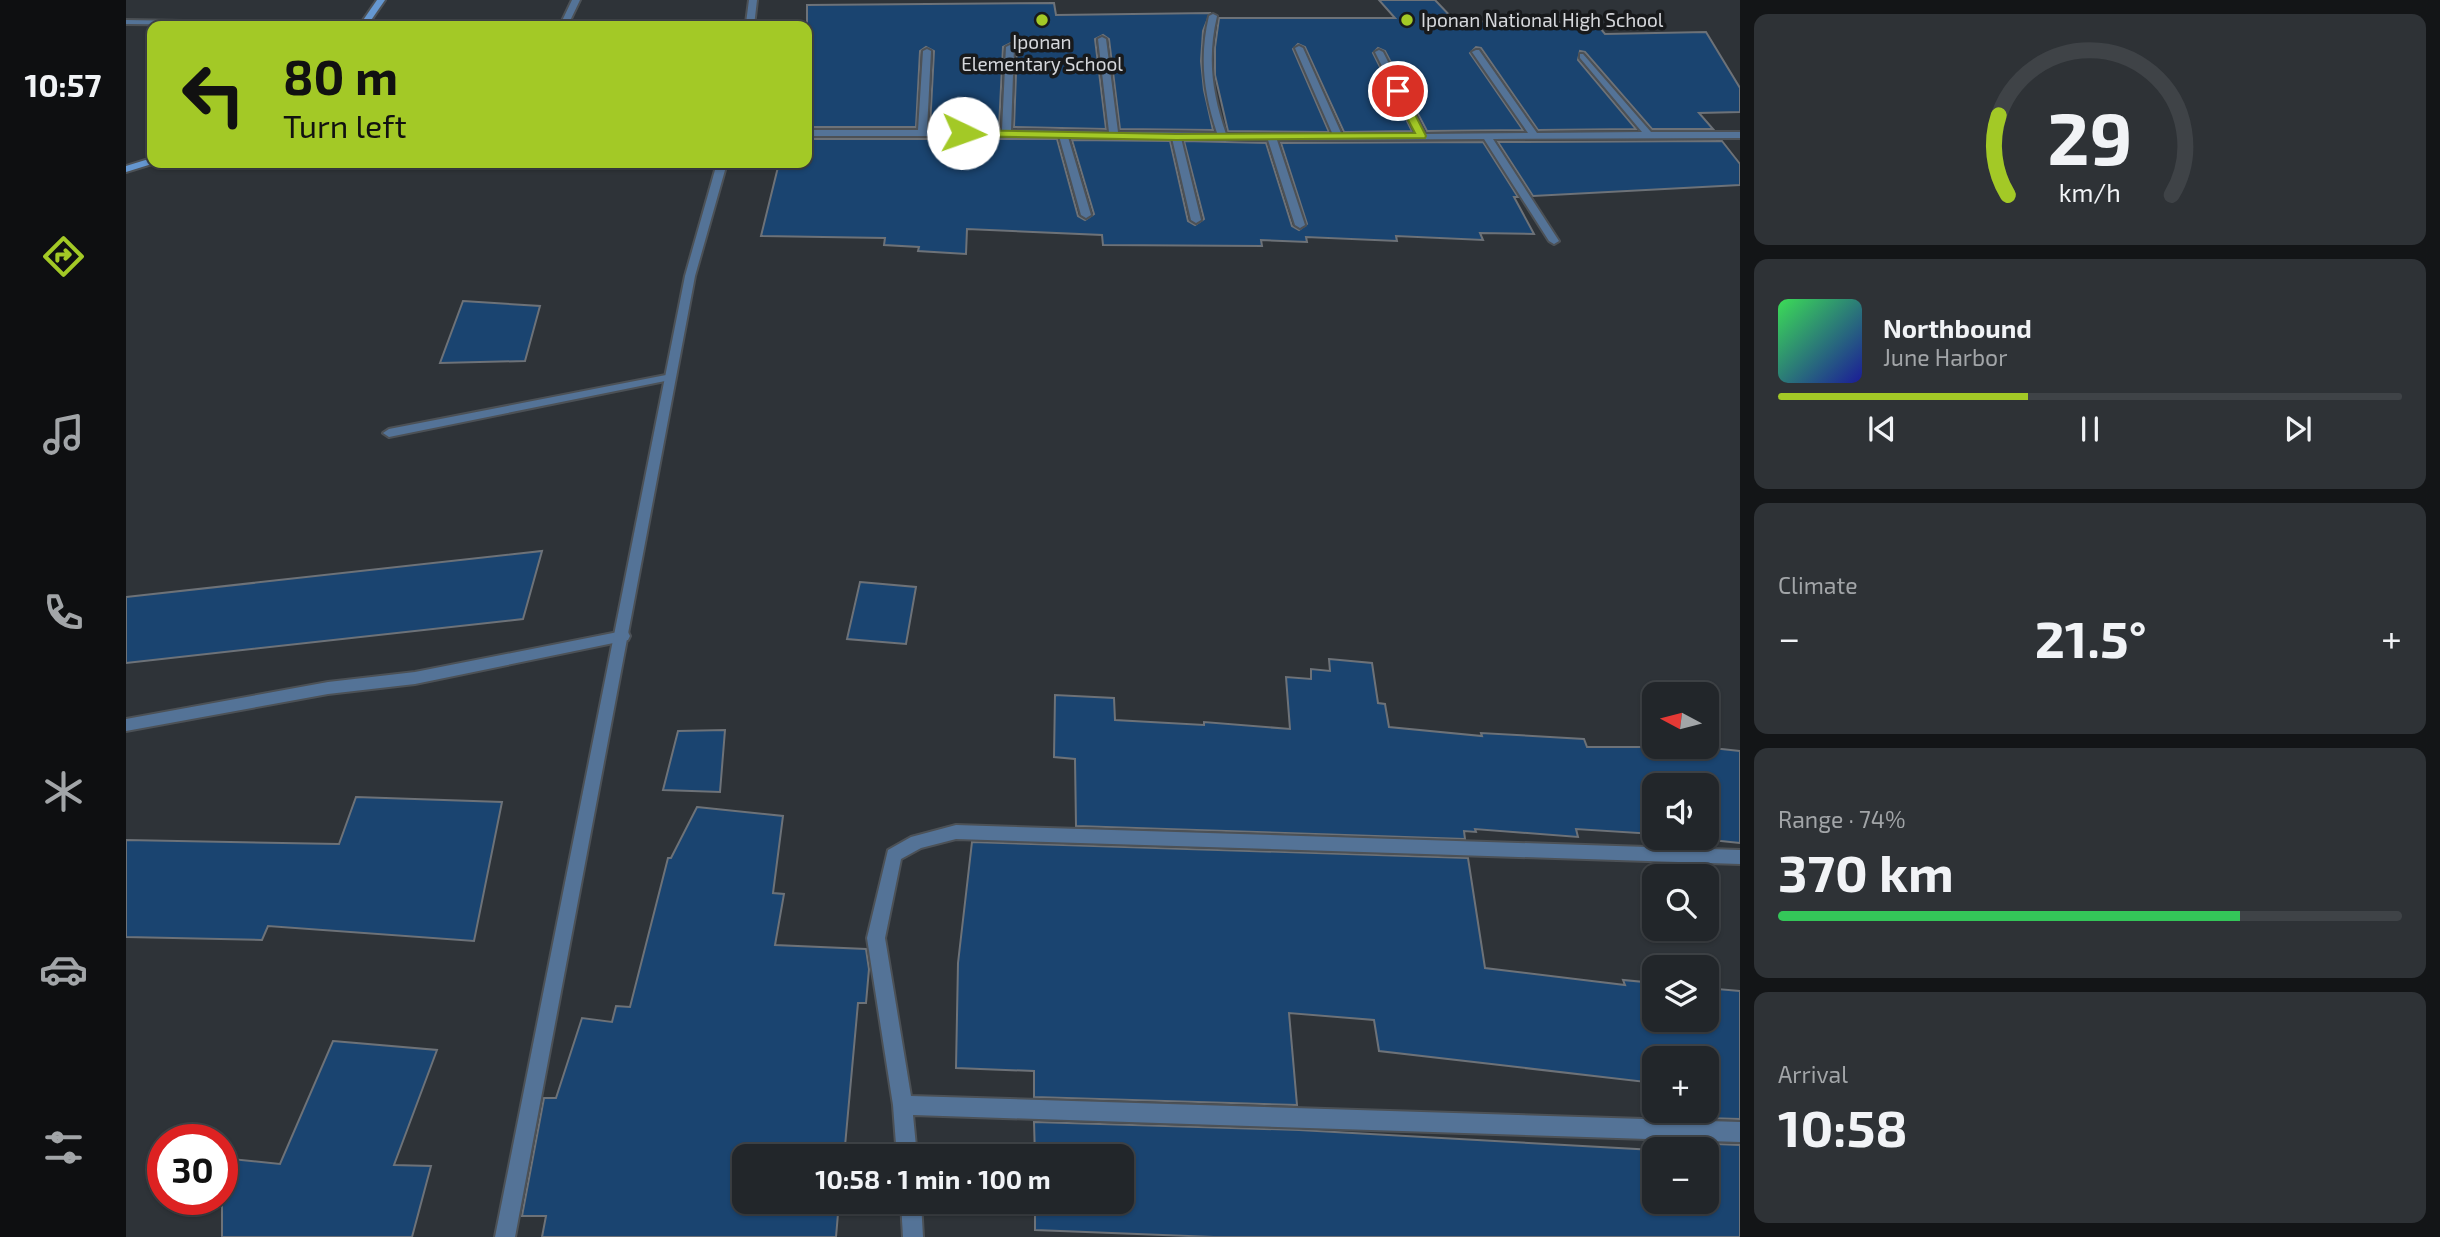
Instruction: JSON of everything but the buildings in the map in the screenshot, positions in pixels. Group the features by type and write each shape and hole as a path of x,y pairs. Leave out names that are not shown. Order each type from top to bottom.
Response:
{"street":[{"path":"366,21 380,0"},
{"path":"566,21 576,0"},
{"path":"750,21 753,0"},
{"path":"1213,16 1205,44 1206,68 1210,99 1222,136"},
{"path":"126,22 147,22"},
{"path":"1102,39 1114,135"},
{"path":"1006,135 1010,47"},
{"path":"1299,48 1339,137"},
{"path":"922,132 927,51"},
{"path":"1379,52 1421,136"},
{"path":"1476,52 1534,135"},
{"path":"1583,56 1648,134"},
{"path":"812,133 922,132 1176,137 1740,135"},
{"path":"1063,135 1086,215"},
{"path":"1486,136 1555,241"},
{"path":"1176,137 1196,220"},
{"path":"1272,137 1300,225"},
{"path":"126,169 147,163"},
{"path":"505,1237 690,276 721,168"},
{"path":"389,433 671,377"},
{"path":"126,725 328,688 415,678 622,636"},
{"path":"906,1144 903,1105 876,938 894,855 917,842 956,832 1740,857"},
{"path":"903,1105 1740,1132"},
{"path":"912,1214 913,1237"}],"place":[{"name":"Iponan Elementary School","path":"1042,20"},
{"name":"Iponan National High School","path":"1407,20"}],"route":[{"path":"963,133 1176,137 1421,136 1398,91"}]}
